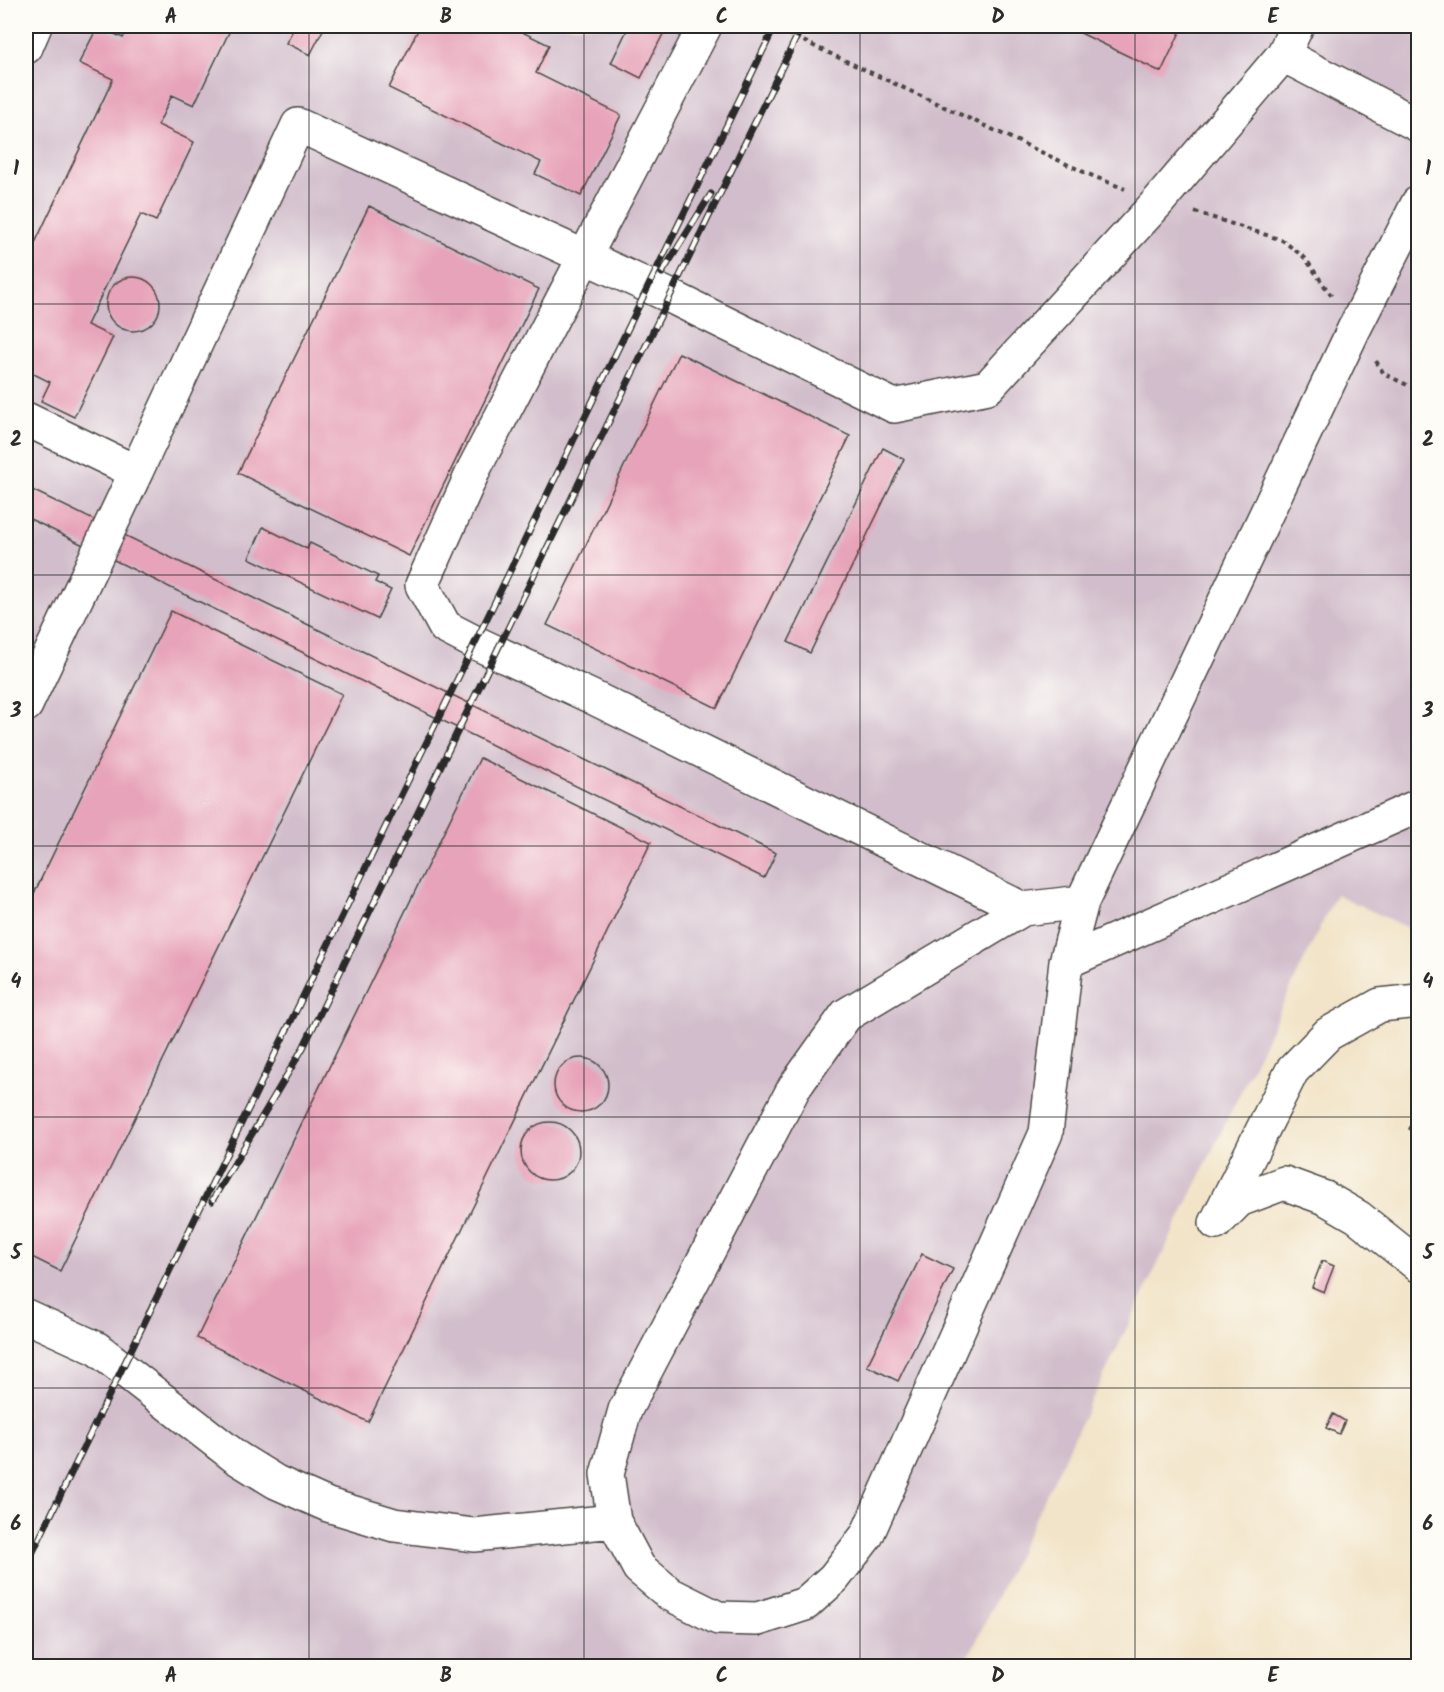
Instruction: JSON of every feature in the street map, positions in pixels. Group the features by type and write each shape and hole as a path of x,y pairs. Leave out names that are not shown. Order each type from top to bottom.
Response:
{"lane":[{"path":"26,47 35,26"},
{"path":"705,26 476,465 422,585 445,627 1023,909"},
{"path":"26,705 298,125 586,256 894,406 988,387 1158,201 1283,55 1297,26"},
{"path":"1283,55 1419,125"},
{"path":"1082,902 1023,909 846,1015 794,1088 625,1410 608,1474 614,1521 639,1568 670,1594 718,1617 758,1619 805,1604 834,1578 867,1536 1046,1133 1066,962 1082,902 1354,329 1419,203"},
{"path":"26,419 136,472"},
{"path":"1066,962 1419,806"},
{"path":"1419,1001 1380,1005 1328,1034 1292,1071 1216,1223 1239,1200 1284,1183 1325,1198 1358,1217 1419,1265"},
{"path":"26,1316 96,1348 237,1458 276,1482 328,1505 394,1525 474,1535 614,1521"}],"path":[{"path":"771,26 1088,174 1158,201 1282,240 1305,258 1384,374 1419,390"}],"shaded area":[{"path":"26,26 1418,26 1418,933 1336,894 964,1666 26,1666"}],"building":[{"path":"98,26 123,38 129,26 147,31 150,26 232,26 194,105 172,95 158,125 194,142 156,221 141,214 87,325 113,337 74,417 41,401 50,382 26,370 26,262 113,79 79,63"},
{"path":"295,26 325,26 310,55 286,43"},
{"path":"420,26 439,26 450,31 453,26 510,26 549,45 536,73 621,115 581,196 535,174 541,162 389,88"},
{"path":"629,26 667,26 641,78 611,63"},
{"path":"1066,26 1183,26 1161,72"},
{"path":"369,206 539,289 409,556 238,473"},
{"path":"128,277 138,277 148,281 156,289 160,304 156,319 148,327 138,331 128,331 118,327 110,319 106,309 106,299 110,289 118,281"},
{"path":"679,353 850,436 717,708 547,625"},
{"path":"883,448 904,459 810,653 788,642"},
{"path":"26,487 776,853 764,878 26,517"},
{"path":"263,527 307,549 310,543 378,576 375,582 391,590 377,619 249,558"},
{"path":"26,540 31,543 26,555"},
{"path":"171,611 342,694 60,1271 26,1254 26,910"},
{"path":"480,758 651,842 368,1422 197,1338"},
{"path":"576,1058 586,1058 596,1062 604,1070 608,1085 604,1100 596,1108 586,1112 576,1112 566,1108 558,1100 554,1090 554,1080 558,1070 566,1062"},
{"path":"1418,1108 1418,1134 1409,1129"},
{"path":"550,1122 566,1127 574,1135 579,1151 574,1167 566,1175 550,1180 534,1175 526,1167 521,1151 526,1135 534,1127"},
{"path":"922,1254 953,1269 898,1381 867,1366"},
{"path":"1322,1261 1334,1266 1324,1292 1312,1287"},
{"path":"1333,1414 1345,1421 1339,1434 1326,1428"}],"railway":[{"path":"26,1566 775,26"},
{"path":"212,1201 303,1048 802,26"},
{"path":"662,273 711,194"}]}
